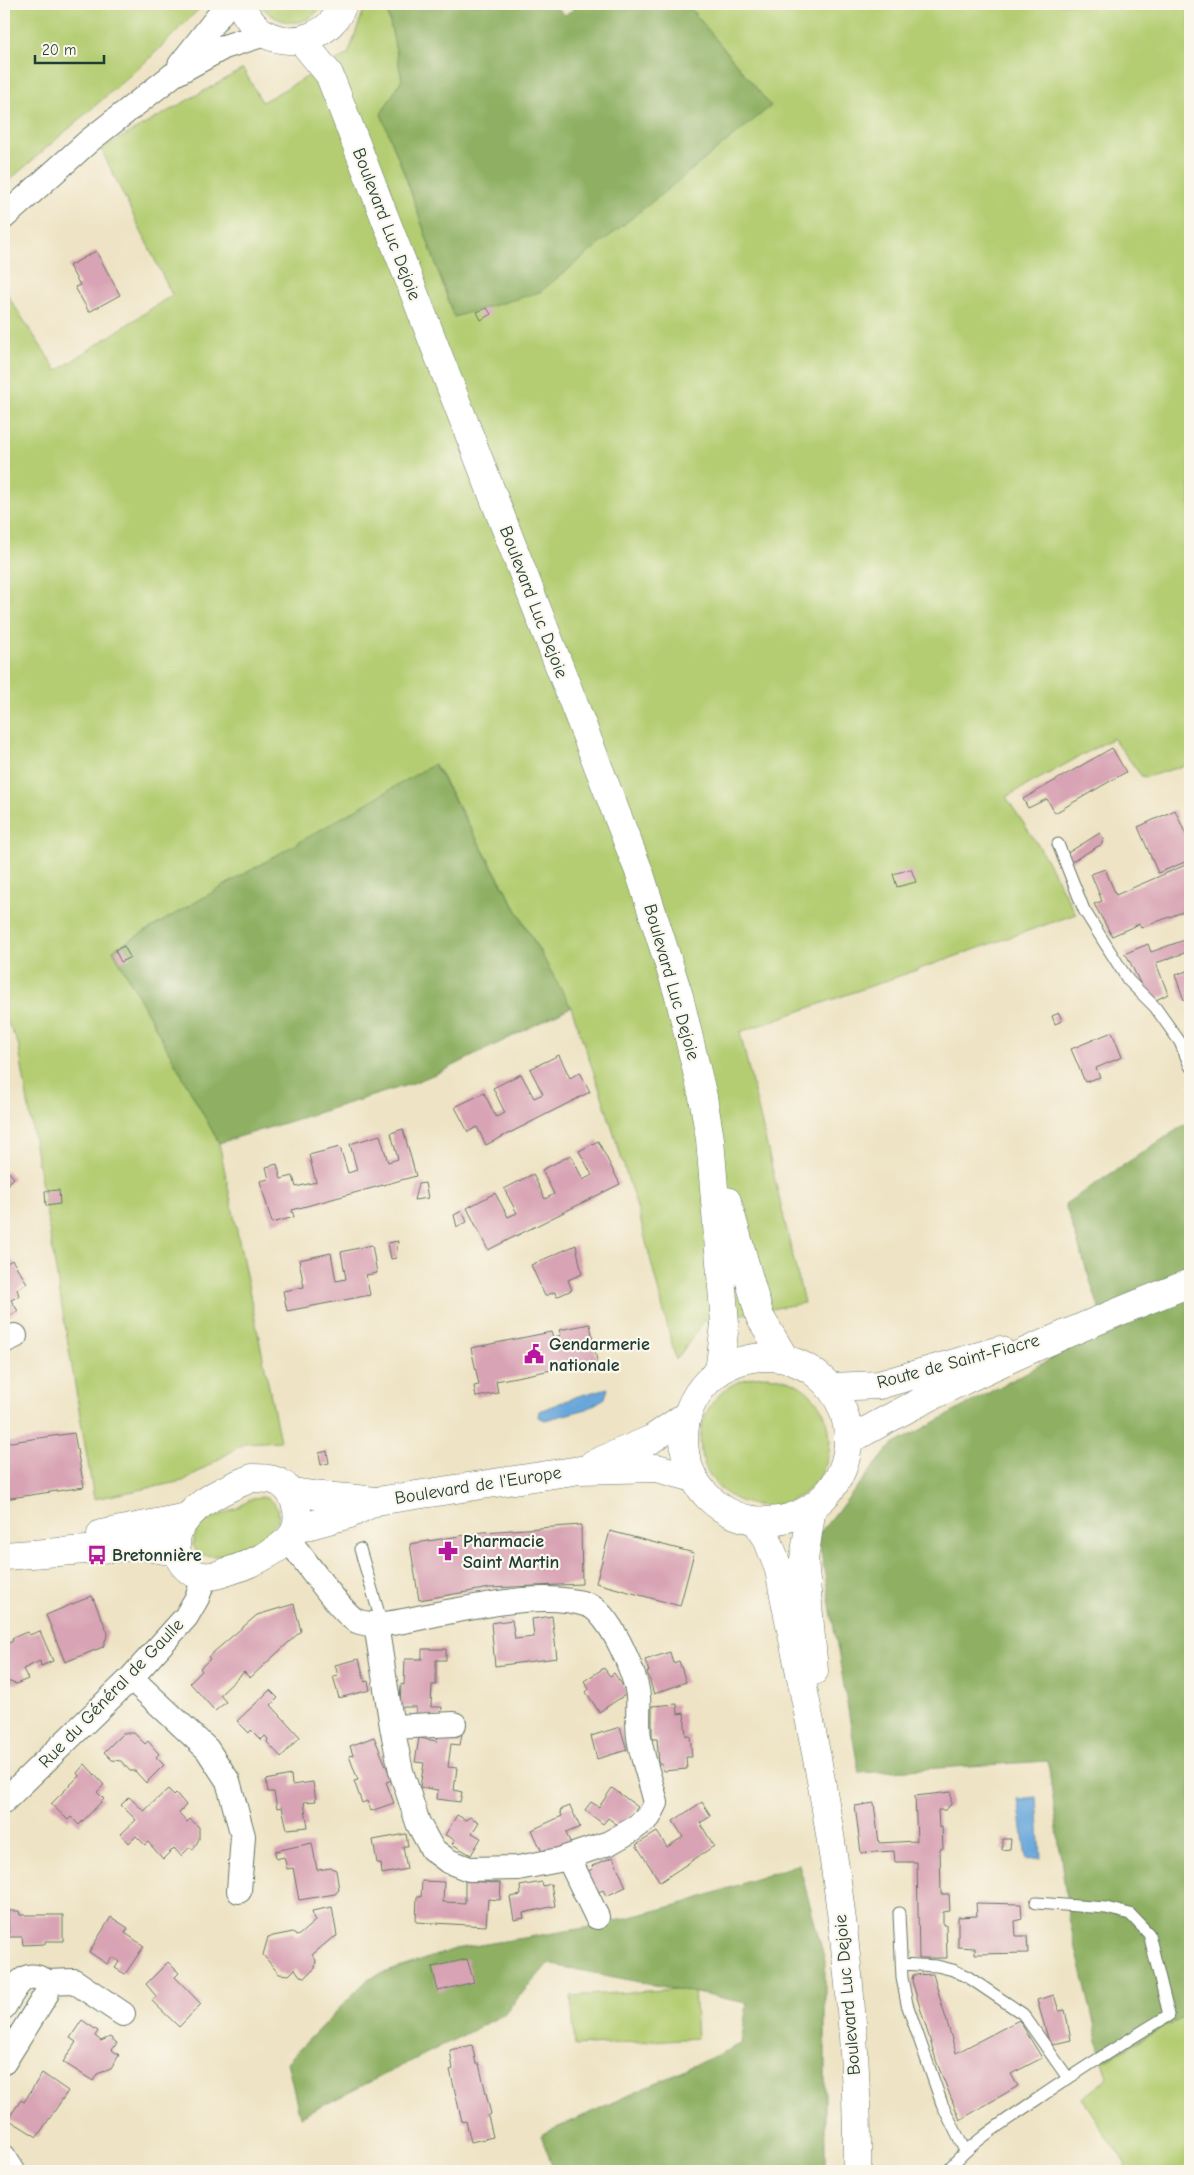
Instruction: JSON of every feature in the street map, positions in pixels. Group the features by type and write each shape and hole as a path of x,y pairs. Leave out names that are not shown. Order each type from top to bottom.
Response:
{"main road":[{"path":"240,4 250,21 265,34 286,40 301,40 323,31 337,13"},
{"name":"Boulevard Luc Dejoie","path":"329,74 337,13"},
{"name":"Boulevard Luc Dejoie","path":"301,40 329,74 640,874 679,996 703,1097 710,1139 726,1324 719,1372"},
{"name":"Boulevard Luc Dejoie","path":"710,1139 760,1317 785,1359"},
{"name":"Route de Saint-Fiacre","path":"850,1440 895,1414 1083,1325 1190,1283"},
{"name":"Route de Saint-Fiacre","path":"831,1387 879,1385 1083,1325"},
{"path":"760,1356 785,1359 806,1366 823,1378 831,1387 842,1408 850,1440 846,1459 838,1480 828,1493 812,1507 789,1518 773,1521 755,1520 721,1508 705,1494 694,1478 687,1463 684,1445 687,1415 698,1391 719,1372 741,1360 760,1356"},
{"name":"Boulevard de l'Europe","path":"580,1470 652,1438 687,1415"},
{"name":"Boulevard de l'Europe","path":"292,1535 350,1514 377,1501 580,1470 657,1468 694,1478"},
{"path":"252,1478 270,1479 280,1482 290,1492 296,1511 292,1535 252,1563 220,1575 205,1576 197,1574 182,1563 176,1552 177,1537 181,1525 188,1517 226,1488 252,1478"},
{"name":"Boulevard de l'Europe","path":"290,1492 307,1496 347,1496 377,1501"},
{"name":"Boulevard Luc Dejoie","path":"812,1507 804,1559 828,1819 853,2023 858,2120 857,2171"},
{"path":"14,1555 48,1544 188,1517"},
{"name":"Boulevard Luc Dejoie","path":"755,1520 767,1538 778,1570 828,1819"},
{"path":"14,1555 150,1546 176,1552"}],"street":[{"path":"173,75 228,4"},
{"path":"4,217 90,140 173,75 224,47 265,34"},
{"path":"292,1535 344,1610 356,1620 379,1624 503,1602 556,1600 590,1606 606,1621 626,1654 638,1694 639,1737 656,1803 649,1817 610,1843 568,1857 518,1868 469,1869 448,1861 432,1849 418,1823 401,1771 392,1727 379,1624"},
{"name":"Rue du Général de Gaulle","path":"4,1801 131,1678 186,1617 197,1598 205,1576"},
{"path":"131,1678 207,1749 228,1781 242,1836 239,1891"},
{"path":"392,1727 454,1724"},
{"path":"568,1857 598,1918"},
{"path":"4,2007 19,1982 28,1976 40,1977 47,1982 74,1982 123,2014"},
{"path":"4,2062 47,1993 47,1982"},
{"path":"4,2157 13,2171"}],"lane":[{"path":"1058,844 1084,910 1128,980 1155,1007 1180,1042 1190,1066"},
{"path":"360,1549 379,1624"},
{"path":"947,2171 965,2151 984,2135 1068,2078 1169,2015 1148,1934 1130,1914 1106,1908 1036,1903"},
{"path":"899,1913 901,1964 907,2004 942,2104 965,2151"},
{"path":"901,1964 937,1966 953,1970 968,1977 1023,2014 1068,2078"}],"green space":[{"path":"4,4 204,4 151,57 5,184"},
{"path":"260,4 322,4 316,13 309,18 300,22 292,22 274,17"},
{"path":"366,4 386,4 402,79 382,114 454,317 770,106 687,4 1190,4 1190,764 1143,778 1113,738 1006,797 1040,848 1076,914 740,1032 804,1303 704,1321 676,1360 639,1214 601,1093 571,1007 435,764 113,950 219,1143 280,1441 245,1443 183,1481 94,1499 18,1043 4,1016 4,290 57,371 172,295 101,149 243,69 262,102 348,54"},
{"path":"386,4 553,4 565,15 581,4 687,4 771,106 540,292 454,317 407,181 381,114 402,79"},
{"path":"434,764 571,1007 447,1069 411,1084 219,1143 113,950"},
{"path":"1190,1121 1190,2015 1169,2024 1103,2061 1069,1919 1048,1761 859,1773 818,1535 891,1446 1106,1329 1065,1204"},
{"path":"765,1376 790,1381 811,1395 825,1416 830,1441 825,1466 811,1487 790,1501 765,1506 740,1501 719,1487 705,1466 700,1441 705,1416 719,1395 740,1381"},
{"path":"262,1497 269,1499 278,1508 278,1520 270,1530 232,1552 215,1556 198,1554 193,1545 196,1531 203,1522 237,1508 253,1498"},
{"path":"799,1864 825,1961 825,2171 554,2171 541,2135 741,2044 747,2003 548,1964 503,2015 300,2117 287,2062 369,1978 455,1949 597,1926 688,1902"},
{"path":"694,1988 697,2038 575,2046 571,1996"},
{"path":"1190,2015 1190,2171 1130,2171 1082,2098 1108,2078 1103,2061 1169,2024"}],"water":[{"path":"608,1388 605,1398 587,1409 545,1420 538,1417 539,1411 578,1396"},
{"path":"1037,1797 1041,1858 1026,1859 1018,1799"}],"building":[{"path":"96,251 120,295 89,312 75,287 80,285 69,266"},
{"path":"487,308 491,314 481,320 477,312"},
{"path":"1112,748 1126,772 1055,813 1047,799 1028,808 1023,799"},
{"path":"1175,810 1190,844 1190,860 1158,873 1138,827"},
{"path":"1100,833 1104,840 1102,844 1071,862 1066,854"},
{"path":"1190,863 1190,909 1141,928 1139,924 1112,936 1094,904 1102,901 1091,874 1105,869 1116,895"},
{"path":"911,869 916,882 897,887 893,874"},
{"path":"1190,938 1190,951 1156,963 1168,994 1156,1000 1142,987 1127,956 1124,954 1148,944 1151,952"},
{"path":"124,946 130,957 121,962 115,950"},
{"path":"1190,970 1190,999 1184,1000 1175,975"},
{"path":"1059,1013 1062,1021 1055,1024 1052,1016"},
{"path":"1112,1032 1122,1057 1096,1068 1100,1077 1085,1082 1071,1049"},
{"path":"559,1055 570,1078 580,1072 590,1092 486,1145 477,1127 468,1132 455,1107 484,1093 496,1117 505,1113 493,1088 521,1074 534,1098 543,1094 530,1069"},
{"path":"403,1129 416,1176 292,1210 294,1217 272,1223 260,1181 269,1179 266,1167 277,1164 281,1179 293,1176 296,1187 316,1182 309,1155 340,1147 348,1173 357,1170 350,1144 380,1135 388,1162 398,1159 391,1133"},
{"path":"598,1141 620,1184 488,1250 467,1208 495,1193 508,1217 517,1213 504,1189 533,1174 545,1199 554,1194 542,1170 571,1155 583,1180 592,1175 579,1151"},
{"path":"7,1170 14,1178 4,1188 4,1174"},
{"path":"425,1183 428,1198 414,1200 418,1184"},
{"path":"59,1190 60,1204 46,1206 45,1191"},
{"path":"462,1211 467,1222 457,1227 454,1215"},
{"path":"398,1241 396,1258 391,1259 388,1243"},
{"path":"372,1245 377,1273 366,1275 370,1295 287,1311 283,1291 304,1287 299,1260 331,1253 336,1281 346,1279 341,1252"},
{"path":"576,1245 582,1274 568,1280 572,1290 556,1297 555,1292 545,1296 531,1265"},
{"path":"12,1260 27,1283 17,1289 19,1296 11,1300 18,1311 4,1319 4,1265"},
{"name":"Gendarmerie nationale","path":"590,1324 597,1361 496,1381 498,1393 476,1397 474,1386 479,1385 471,1348 551,1332 553,1338 561,1335 559,1330"},
{"path":"74,1433 84,1487 4,1499 4,1443"},
{"path":"327,1451 329,1463 321,1465 319,1453"},
{"path":"581,1525 582,1584 490,1588 419,1600 410,1544 484,1532"},
{"path":"610,1531 694,1553 680,1606 596,1583"},
{"path":"92,1596 108,1633 103,1647 65,1662 46,1615"},
{"path":"294,1604 301,1631 250,1678 244,1672 220,1695 226,1702 215,1711 190,1683 202,1671 200,1668 210,1659 208,1657 257,1615"},
{"path":"552,1616 557,1658 495,1666 491,1623 512,1620 515,1639 534,1637 532,1619"},
{"path":"40,1631 53,1661 41,1666 40,1661 23,1669 28,1679 16,1684 4,1680 4,1645 13,1641 12,1638 27,1632 29,1635"},
{"path":"422,1649 446,1649 446,1660 436,1660 436,1685 432,1685 431,1707 442,1707 441,1717 416,1717 416,1707 400,1707 401,1684 404,1685 405,1659 422,1659"},
{"path":"670,1652 673,1663 679,1661 686,1682 654,1694 645,1660"},
{"path":"359,1659 365,1682 368,1681 370,1690 339,1698 333,1676 338,1675 335,1665"},
{"path":"604,1668 610,1676 614,1673 628,1693 599,1712 586,1692 589,1689 584,1681"},
{"path":"270,1690 278,1698 271,1705 300,1737 281,1757 267,1742 268,1739 265,1736 261,1740 251,1730 249,1733 237,1721"},
{"path":"677,1704 678,1714 684,1713 686,1736 690,1736 692,1757 686,1757 687,1769 663,1771 662,1764 659,1764 657,1739 652,1739 652,1706"},
{"path":"620,1727 627,1750 597,1759 591,1736"},
{"path":"439,1730 462,1734 460,1745 451,1744 448,1767 457,1768 454,1790 462,1792 460,1802 437,1799 438,1790 420,1787 424,1763 415,1762 419,1738 437,1741"},
{"path":"123,1733 134,1733 145,1744 148,1741 159,1754 156,1757 164,1765 146,1783 135,1771 130,1771 121,1761 112,1760 104,1752"},
{"path":"374,1737 392,1780 386,1782 394,1803 371,1811 367,1801 362,1803 354,1781 358,1780 349,1756 353,1755 350,1746"},
{"path":"85,1764 104,1785 97,1792 104,1799 79,1825 71,1817 68,1820 51,1804 79,1776 77,1773"},
{"path":"291,1775 292,1785 313,1782 316,1801 304,1802 308,1827 287,1829 282,1807 277,1808 274,1792 268,1792 266,1780"},
{"path":"612,1788 638,1807 622,1828 608,1818 603,1824 585,1810 591,1802 599,1807"},
{"path":"168,1789 174,1795 176,1793 186,1805 179,1813 187,1822 190,1819 199,1827 199,1839 193,1850 190,1847 181,1856 174,1848 163,1859 148,1842 145,1845 136,1836 129,1843 121,1834 136,1820 121,1805 129,1797 144,1811"},
{"path":"951,1792 951,1804 946,1810 938,1810 939,1828 942,1827 943,1848 940,1849 941,1894 949,1894 950,1911 943,1912 943,1925 946,1925 947,1958 919,1958 917,1862 895,1862 894,1851 861,1853 855,1806 874,1803 879,1843 917,1841 915,1796"},
{"path":"702,1802 711,1816 700,1823 714,1846 660,1882 636,1845 657,1832 667,1847 683,1837 673,1821"},
{"path":"570,1806 580,1827 566,1833 571,1844 549,1853 547,1849 542,1852 532,1830 562,1816 560,1810"},
{"path":"457,1815 466,1820 470,1817 479,1822 472,1833 481,1838 471,1855 452,1844 455,1840 445,1835"},
{"path":"406,1834 408,1846 403,1846 407,1869 382,1874 381,1863 377,1863 373,1840"},
{"path":"1002,1839 1011,1839 1010,1849 1002,1850"},
{"path":"312,1843 317,1870 331,1868 336,1870 339,1890 335,1894 299,1900 293,1868 287,1869 284,1857 276,1859 275,1851"},
{"path":"613,1857 626,1887 606,1896 603,1890 592,1895 582,1873 593,1869 592,1866"},
{"path":"422,1881 444,1882 443,1902 465,1903 465,1881 501,1883 500,1900 488,1899 486,1926 416,1922 417,1897 421,1897"},
{"path":"542,1882 543,1886 551,1884 555,1906 523,1913 524,1918 514,1920 510,1897 521,1895 520,1886"},
{"path":"976,1903 1021,1904 1022,1919 1015,1921 1016,1936 1027,1936 1028,1953 975,1954 975,1948 958,1947 958,1917 977,1916"},
{"path":"332,1907 337,1936 312,1955 316,1960 315,1968 306,1977 300,1976 295,1969 289,1975 279,1974 263,1955 268,1937 293,1932 296,1936 299,1935 316,1920 314,1920 312,1911"},
{"path":"8,1911 19,1911 20,1915 63,1915 63,1941 45,1941 45,1944 23,1945 22,1937 9,1937"},
{"path":"111,1917 128,1928 125,1933 144,1946 125,1974 115,1968 119,1962 112,1957 107,1964 89,1952"},
{"path":"467,1959 474,1982 438,1991 432,1967"},
{"path":"168,1962 179,1973 175,1977 201,2004 179,2027 152,2001 156,1996 146,1984"},
{"path":"933,1974 956,2053 1019,2020 1042,2058 1011,2074 1018,2086 960,2120 937,2063 912,1981 913,1975"},
{"path":"1054,1995 1059,2011 1065,2010 1071,2040 1050,2045 1037,2000"},
{"path":"82,2020 98,2031 95,2036 101,2041 110,2037 117,2043 112,2050 119,2055 111,2069 97,2074 93,2081 63,2062 76,2042 70,2038"},
{"path":"472,2045 476,2064 479,2064 491,2114 488,2116 493,2137 471,2142 466,2121 462,2122 450,2070 453,2069 450,2050"},
{"path":"42,2073 68,2091 37,2137 8,2119 21,2100 24,2102"}],"place":[{"name":"Gendarmerie nationale","path":"534,1354"},
{"name":"Pharmacie Saint Martin","path":"448,1551"},
{"name":"Bretonnière","path":"97,1555"}]}
